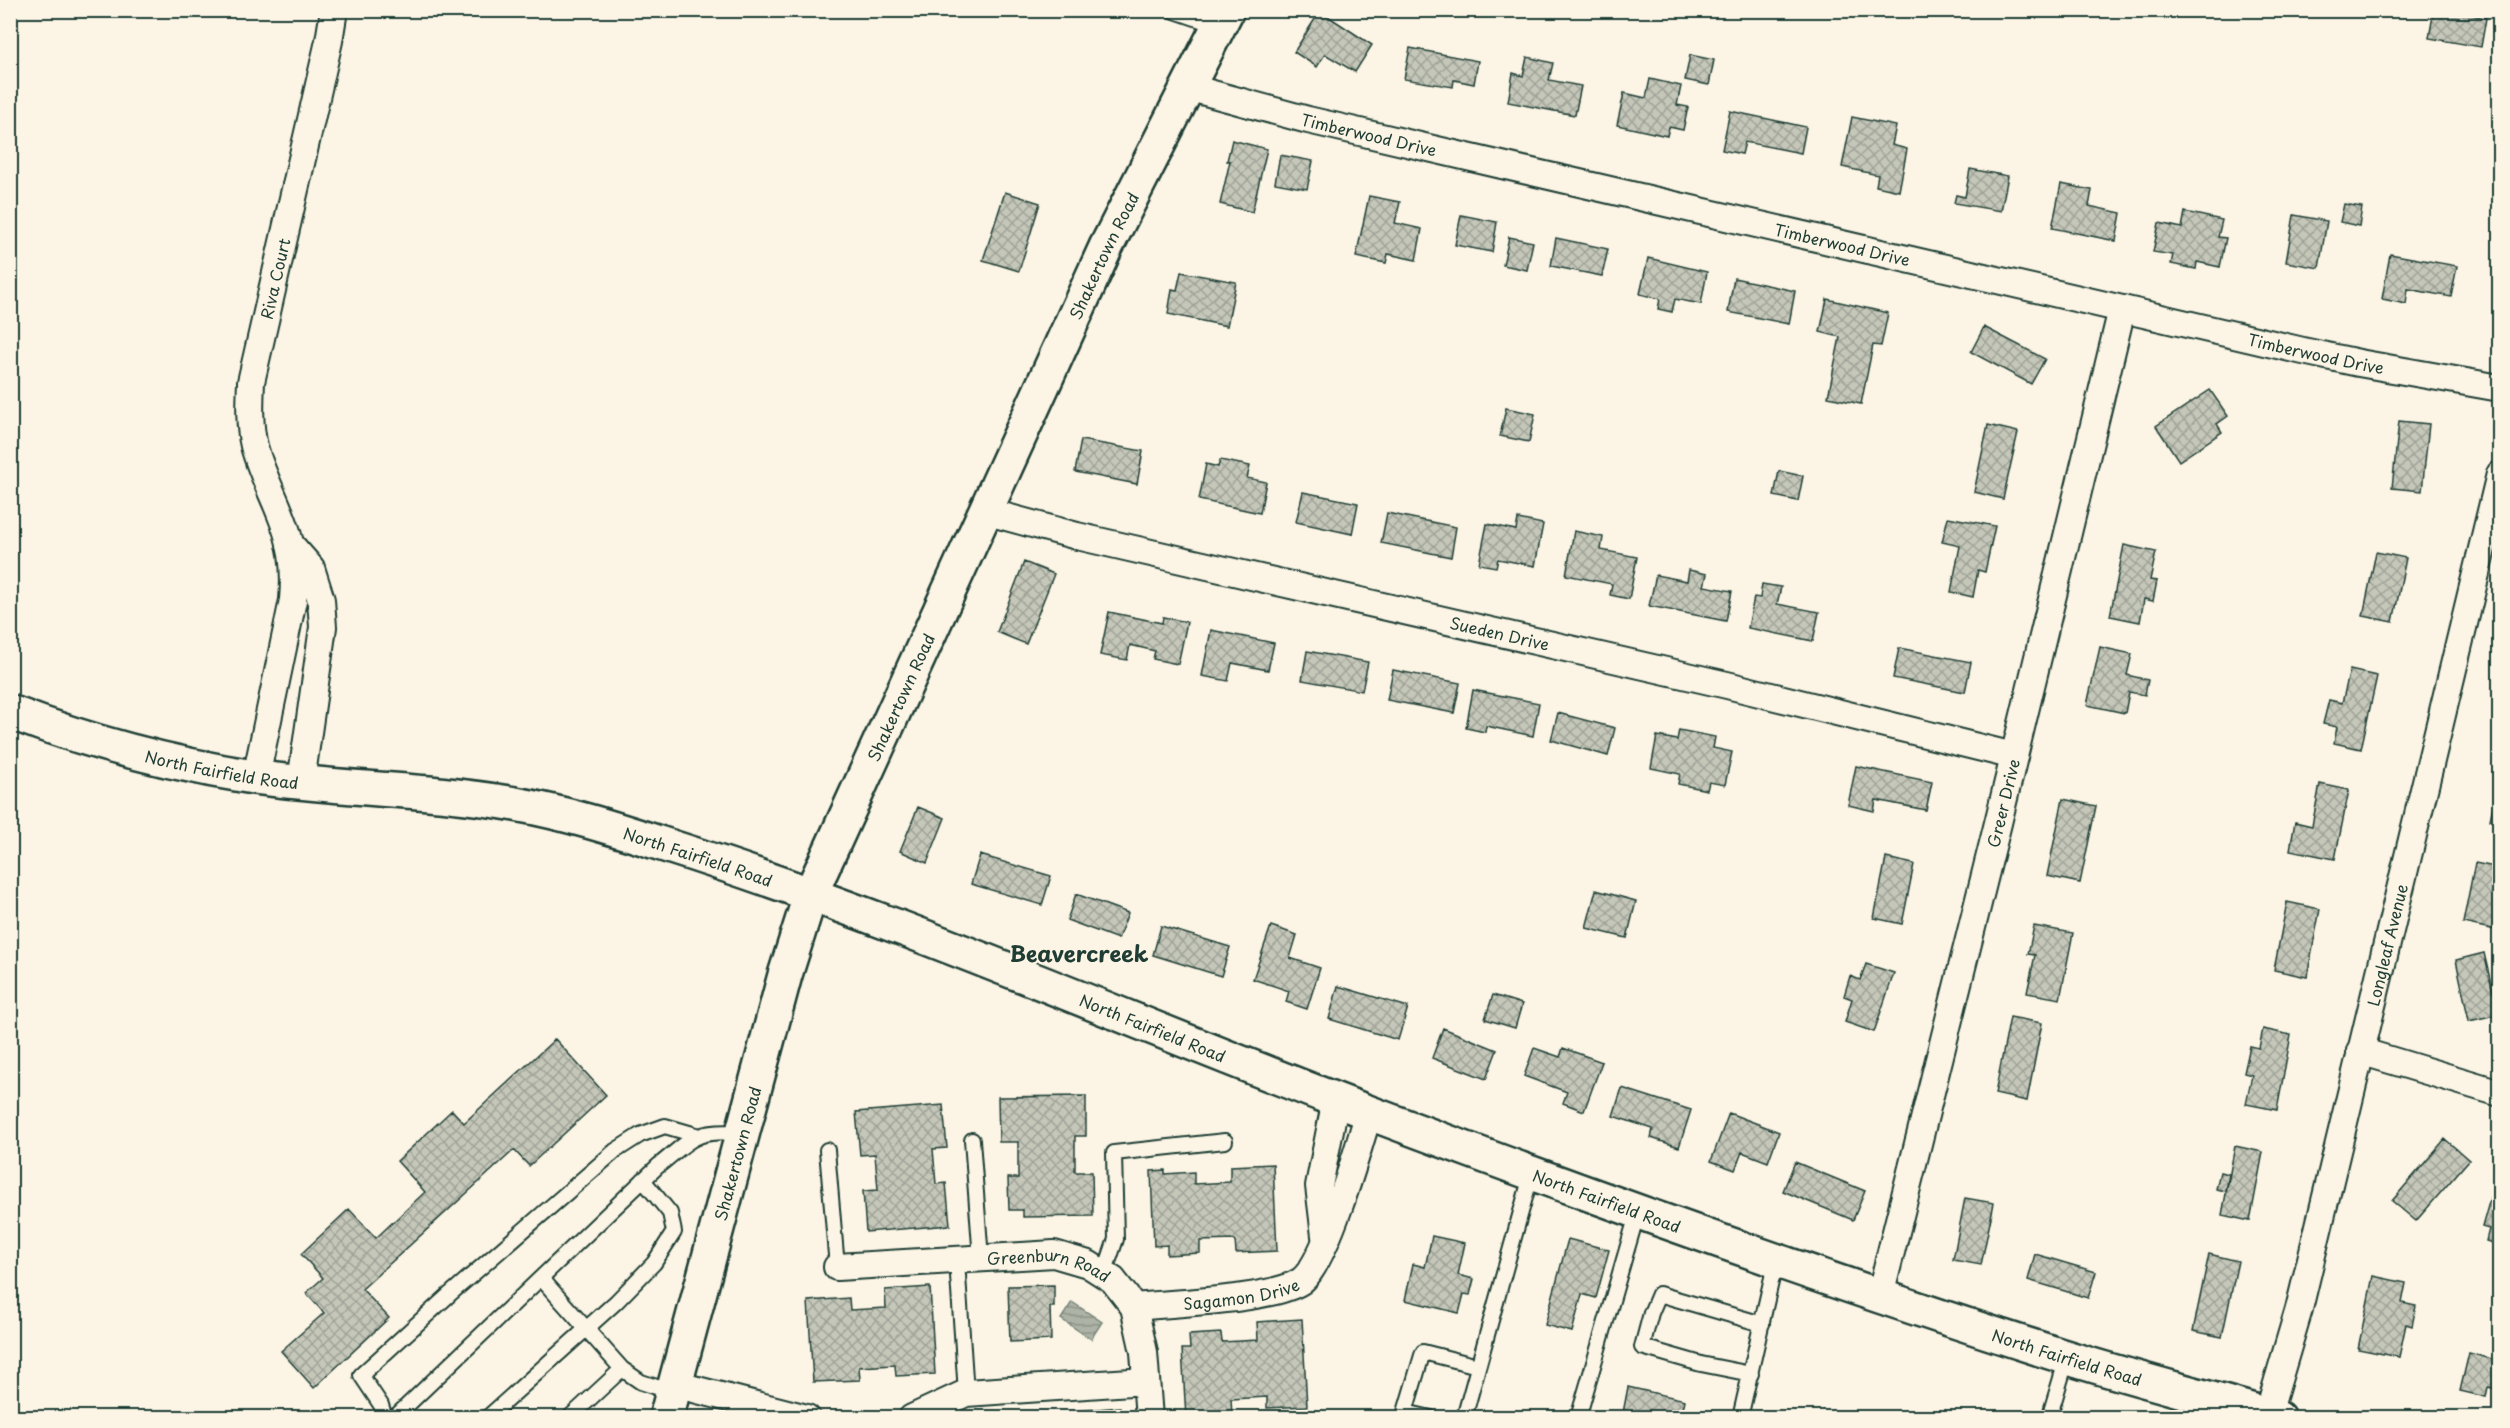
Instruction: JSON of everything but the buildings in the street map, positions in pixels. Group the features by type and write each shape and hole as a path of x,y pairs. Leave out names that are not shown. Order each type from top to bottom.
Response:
{"main road":[{"name":"Shakertown Road","path":"671,1398 785,975 811,893 1106,247 1223,18"},
{"name":"North Fairfield Road","path":"10,712 44,725 147,755 256,777 507,803 539,809 664,844 811,893 1369,1112 1638,1211 1880,1296 2067,1358 2271,1416"}],"street":[{"name":"Riva Court","path":"256,777 293,600 294,563 290,544 254,446 250,413 251,382 329,41 334,10"},
{"name":"Timberwood Drive","path":"1187,87 1308,120 2122,309 2359,363 2499,388"},
{"name":"Greer Drive","path":"1880,1296 2122,309"},
{"name":"Longleaf Avenue","path":"2271,1416 2299,1309 2499,474"},
{"name":"Sueden Drive","path":"984,511 1077,536 1727,685 2014,756"},
{"name":"Riva Court","path":"290,544 311,568 321,600 323,627 301,782"},
{"path":"2360,1051 2499,1093"},
{"path":"1325,1239 1319,1186 1336,1099"},
{"name":"Sagamon Drive","path":"1134,1307 1275,1292 1302,1280 1317,1261 1346,1189 1369,1112"},
{"name":"Greenburn Road","path":"837,1267 1054,1254 1088,1264 1113,1280 1134,1307 1144,1352 1149,1418"},
{"path":"912,1418 966,1393 1146,1381"},
{"path":"671,1398 807,1418"}],"lane":[{"path":"1172,10 1223,18"},
{"path":"383,1411 361,1375 450,1294 615,1151 639,1135 665,1126 696,1135"},
{"path":"394,1418 643,1180 696,1135 716,1130 742,1132"},
{"path":"966,1393 972,1140"},
{"path":"1104,1274 1116,1239 1114,1153 1225,1141"},
{"path":"827,1150 837,1267"},
{"path":"1464,1418 1532,1172"},
{"path":"487,1418 616,1302 654,1263 674,1232 670,1214 643,1180"},
{"path":"1578,1418 1638,1211"},
{"path":"1740,1418 1776,1260"},
{"path":"541,1278 622,1370 671,1398"},
{"path":"1751,1374 1701,1364 1642,1347 1651,1313 1659,1294 1762,1324"},
{"path":"1431,1418 1405,1412 1423,1352 1478,1366"},
{"path":"2049,1418 2067,1358"},
{"path":"569,1418 622,1370"}],"shaded area":[{"path":"1072,1302 1102,1322 1091,1339 1061,1319"}],"district":[{"name":"Beavercreek","path":"1079,952"}]}
